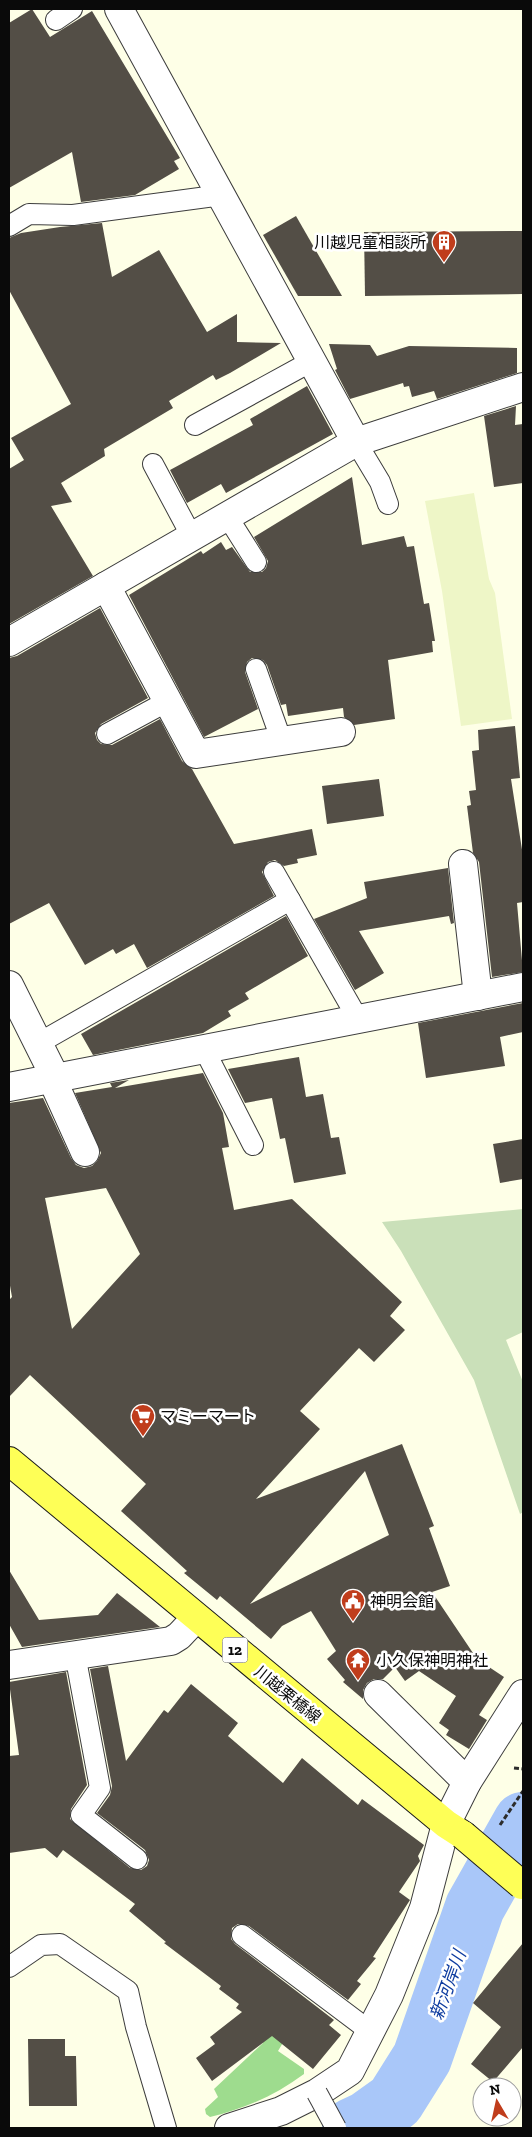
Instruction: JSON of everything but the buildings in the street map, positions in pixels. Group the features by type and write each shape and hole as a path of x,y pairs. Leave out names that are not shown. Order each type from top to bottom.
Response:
{"main road":[{"name":"川越栗橋線","path":"9,1461 196,1618 522,1886"}],"street":[{"path":"119,9 356,442"},
{"path":"9,642 356,442 523,388"},
{"path":"106,586 196,754 341,732"},
{"path":"463,864 478,996"},
{"path":"9,985 39,1042 85,1152"},
{"path":"9,1087 523,987"},
{"path":"9,1665 171,1641 179,1636 196,1618"},
{"path":"378,1694 467,1782"},
{"path":"229,2128 281,2111 317,2093 350,2071 389,1995 455,1830 467,1782 523,1694"}],"lane":[{"path":"9,226 29,214 73,215 222,195"},
{"path":"195,425 312,361"},
{"path":"356,442 380,482 388,504"},
{"path":"153,464 192,537"},
{"path":"227,516 256,562"},
{"path":"256,669 282,742"},
{"path":"107,734 168,701"},
{"path":"274,872 358,1019"},
{"path":"39,1042 290,900"},
{"path":"204,1049 253,1145"},
{"path":"75,1654 100,1788 81,1815 137,1859"},
{"path":"242,1935 371,2032"},
{"path":"9,1967 41,1945 60,1944 128,1991 136,2026 166,2128"},
{"path":"317,2093 336,2128"}],"green space":[{"path":"474,493 489,579 495,593 512,719 461,726 442,591 425,501"},
{"path":"523,1209 523,1332 506,1340 523,1382 523,1512 520,1514 474,1380 401,1251 382,1222"},
{"path":"250,2033 287,2036 278,2051 304,2069 304,2074 259,2100 235,2110 210,2117 206,2114 205,2109 218,2097 214,2089 263,2043"}],"waterway":[{"name":"新河岸川","path":"352,2128 367,2121 395,2101 422,2058 475,1907 523,1822"}],"place":[{"name":"川越児童相談所","path":"444,263"},
{"name":"マミーマート","path":"143,1437"},
{"name":"神明会館","path":"353,1622"},
{"name":"小久保神明神社","path":"358,1681"}]}
